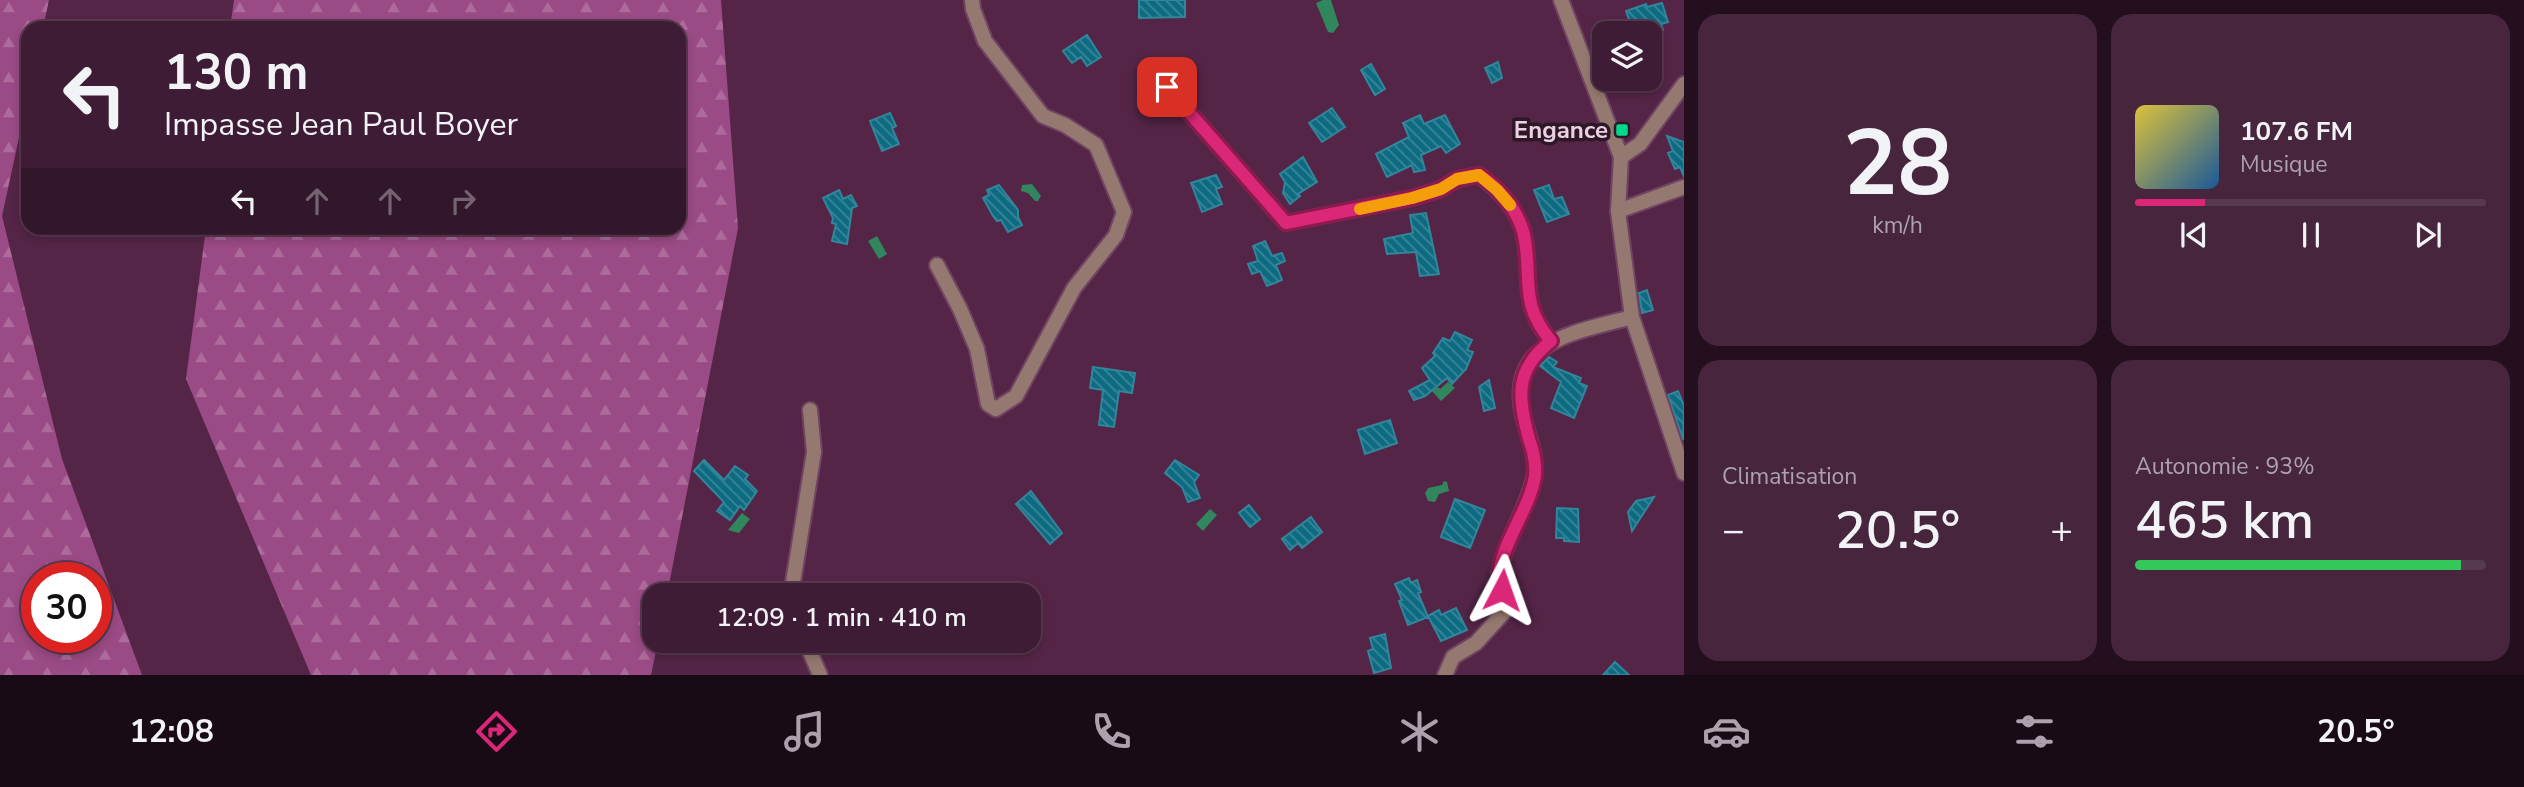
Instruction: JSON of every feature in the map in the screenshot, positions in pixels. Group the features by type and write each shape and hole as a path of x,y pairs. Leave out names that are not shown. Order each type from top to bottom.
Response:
{"street":[{"path":"937,265 977,349 988,404 996,409 1016,396 1074,288 1116,235 1124,212 1096,145 1065,125 1042,116 985,41 972,9 972,0"},
{"path":"1561,0 1621,157 1618,211 1632,317 1684,473"},
{"path":"1621,157 1640,144 1684,84"},
{"path":"1167,87 1286,223 1412,198 1441,189 1457,179 1479,175 1497,190 1518,219 1523,233 1528,296 1541,330 1551,341"},
{"path":"1618,211 1684,187"},
{"path":"1445,675 1452,657 1476,643 1506,610 1499,569 1531,491 1535,474 1533,451 1520,401 1524,372 1531,360 1551,341 1632,317"},
{"path":"793,583 814,452 810,410"},
{"path":"811,653 820,675"}],"green space":[{"path":"0,0 49,0 44,21 21,21 21,128 2,216 62,459 100,562 21,562 21,653 112,653 112,594 142,675 0,675"},
{"path":"234,0 721,0 738,228 669,583 642,583 642,653 656,653 651,675 311,675 186,379 205,235 686,235 686,21 231,21"}],"shaded area":[{"path":"1331,0 1339,25 1333,33 1328,32 1316,3"},
{"path":"1032,184 1041,196 1038,201 1021,191 1022,185"},
{"path":"877,236 887,254 879,259 868,241"},
{"path":"1448,382 1455,388 1441,401 1432,391 1438,387 1440,389"},
{"path":"1444,481 1447,482 1449,491 1439,494 1435,502 1428,501 1425,493 1428,488 1442,485"},
{"path":"1210,509 1217,515 1203,531 1196,524"},
{"path":"742,513 750,519 739,533 728,530"}],"building":[{"path":"1139,0 1185,0 1185,17 1139,18"},
{"path":"1662,3 1668,22 1630,21 1626,11 1646,4 1647,7"},
{"path":"1087,35 1101,57 1087,66 1081,57 1072,63 1063,51"},
{"path":"1498,62 1502,78 1492,83 1485,68"},
{"path":"1371,64 1385,89 1375,95 1361,70"},
{"path":"1332,108 1345,127 1322,142 1309,123"},
{"path":"890,113 896,126 892,128 899,144 882,151 870,121"},
{"path":"1420,115 1424,124 1445,115 1460,144 1446,153 1441,146 1421,155 1425,170 1414,172 1412,165 1387,177 1376,154 1409,137 1403,123"},
{"path":"1667,136 1684,142 1684,177 1680,167 1675,169 1668,153 1673,151"},
{"path":"1303,157 1317,182 1298,194 1300,196 1290,204 1283,193 1285,182 1280,174"},
{"path":"1216,175 1222,187 1216,189 1222,204 1202,212 1191,183"},
{"path":"999,185 1018,210 1022,225 1008,232 1001,220 997,221 993,216 983,198 989,195 987,190"},
{"path":"1549,185 1554,199 1562,197 1569,214 1547,222 1534,190"},
{"path":"839,190 843,199 851,195 857,206 852,208 847,244 832,241 836,224 832,223 833,218 823,198"},
{"path":"1426,213 1439,274 1420,276 1416,252 1387,254 1384,239 1413,233 1410,215"},
{"path":"1265,241 1272,256 1282,253 1285,261 1276,265 1282,280 1267,286 1260,271 1252,274 1248,264 1258,261 1253,246"},
{"path":"1647,290 1653,310 1642,313 1639,293"},
{"path":"1455,332 1472,340 1467,350 1473,352 1466,369 1452,384 1447,378 1425,396 1414,400 1409,391 1430,380 1422,368 1435,356 1433,353 1443,338 1450,341"},
{"path":"1549,357 1557,362 1553,367 1581,378 1579,383 1587,386 1574,418 1551,408 1561,382 1540,366"},
{"path":"1093,367 1135,373 1132,393 1119,391 1114,427 1099,425 1103,390 1090,388"},
{"path":"1489,380 1495,408 1484,411 1479,387"},
{"path":"1678,391 1684,406 1683,440 1668,395"},
{"path":"1390,420 1397,443 1365,454 1358,430"},
{"path":"704,460 724,480 735,466 748,475 745,479 757,491 744,510 740,506 730,520 717,511 724,502 694,471"},
{"path":"1175,460 1199,475 1194,482 1200,498 1188,502 1182,487 1165,473"},
{"path":"1031,491 1062,533 1050,544 1016,504"},
{"path":"1654,497 1632,531 1628,512 1636,501"},
{"path":"1455,499 1485,510 1470,548 1441,537"},
{"path":"1249,505 1260,519 1250,527 1239,513"},
{"path":"1557,508 1578,509 1579,542 1556,538"},
{"path":"1311,517 1322,532 1302,548 1298,543 1290,550 1282,539"},
{"path":"1409,578 1411,583 1417,580 1421,592 1418,593 1428,617 1408,625 1395,584"},
{"path":"1456,608 1467,630 1441,641 1428,616 1439,610 1441,615"},
{"path":"1385,634 1391,668 1374,673 1368,651 1373,649 1370,638"},
{"path":"1615,662 1629,675 1603,675"}],"slow traffic":[{"path":"1360,209 1412,198 1441,189 1457,179 1479,175 1510,205"}],"place":[{"name":"Engance","path":"1622,130"}],"route":[{"path":"1167,87 1286,223 1412,198 1441,189 1457,179 1479,175 1510,205 1523,233 1528,296 1541,330 1551,341 1531,360 1524,372 1520,401 1533,451 1535,474 1531,491 1499,569 1502,590"}]}
